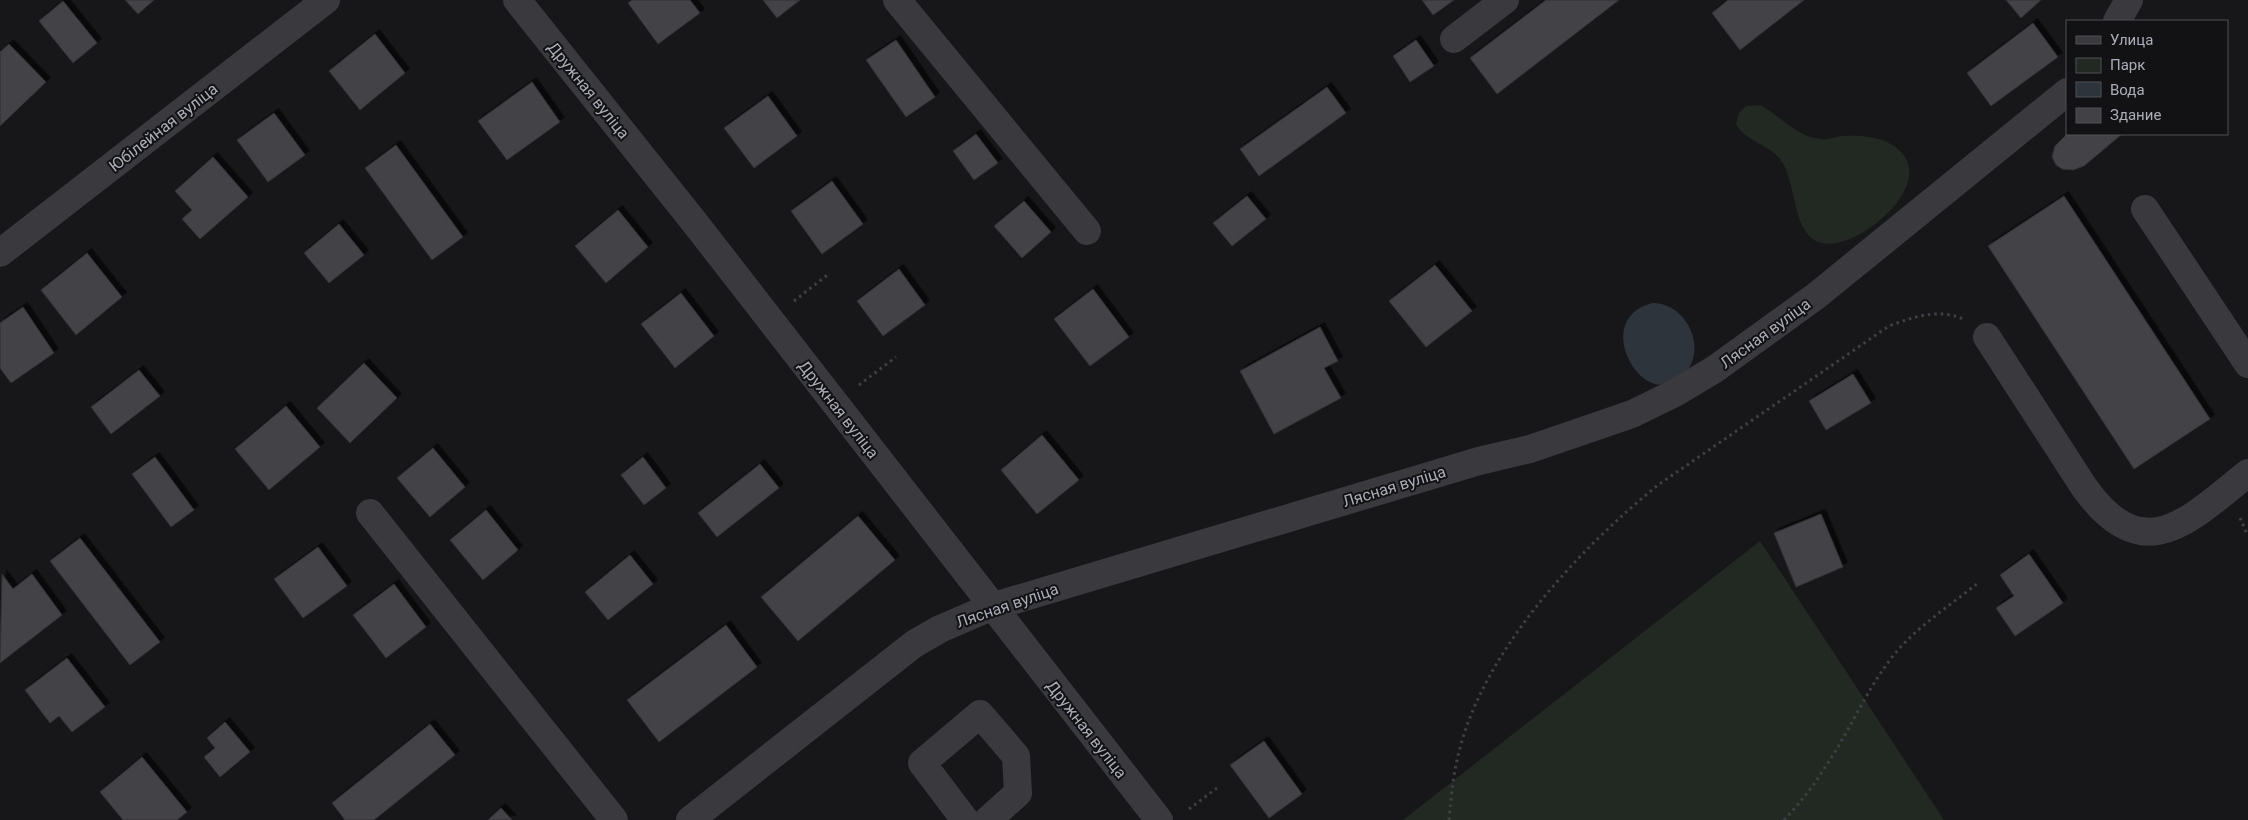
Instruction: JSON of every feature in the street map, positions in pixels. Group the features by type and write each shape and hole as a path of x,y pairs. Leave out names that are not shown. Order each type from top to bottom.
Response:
{"street":[{"name":"Юбілейная вуліца","path":"0,253 326,0"},
{"name":"Дружная вуліца","path":"517,0 835,403 991,607 1170,817"},
{"path":"897,0 1087,231"},
{"path":"1454,39 1505,0"},
{"path":"2118,20 2128,0"},
{"name":"Лясная вуліца","path":"690,820 914,644 940,629 991,607 1479,461 1530,449 1640,410 1675,393 1715,369 1782,322 2066,93"},
{"path":"2145,208 2248,364"},
{"path":"1987,337 2097,505 2113,520 2134,531 2155,532 2176,526 2194,515 2248,473"},
{"path":"370,513 614,820"},
{"path":"965,820 922,763 980,714 1016,756 1018,793 988,820"}],"path":[{"path":"770,320 830,273"},
{"path":"1449,820 1452,788 1459,751 1484,685 1504,653 1556,584 1590,545 1624,513 1658,486 1889,326 1914,316 1937,313 1958,317 1975,324 1987,337"},
{"path":"835,403 896,357"},
{"path":"1784,820 1803,799 1824,769 1873,684 1891,659 1913,636 1978,583"},
{"path":"1170,817 1217,788"}],"green space":[{"path":"1760,105 1797,131 1813,138 1830,139 1841,136 1865,136 1881,140 1896,147 1902,153 1909,167 1908,183 1900,199 1887,214 1871,227 1854,237 1837,243 1822,243 1812,238 1805,230 1800,219 1786,169 1780,159 1769,149 1745,135 1736,124 1739,113 1746,106"},
{"path":"1760,541 1944,820 1403,820"}],"water":[{"path":"1653,303 1667,306 1679,314 1688,325 1693,338 1694,352 1690,365 1681,376 1666,384 1654,384 1642,377 1633,366 1626,352 1623,337 1626,323 1636,311"}],"building":[{"path":"125,0 154,0 138,14"},
{"path":"632,0 690,0 700,13 658,44 628,3"},
{"path":"763,0 800,0 777,18"},
{"path":"1422,0 1454,0 1433,15"},
{"path":"1546,0 1619,0 1497,94 1470,58"},
{"path":"1728,0 1804,0 1740,50 1712,13"},
{"path":"2006,0 2041,0 2021,18"},
{"path":"63,1 97,43 73,63 39,21"},
{"path":"2033,23 2058,57 1991,106 1967,73"},
{"path":"375,34 405,73 360,110 329,71"},
{"path":"896,40 935,97 906,117 866,60"},
{"path":"1416,40 1434,66 1410,82 1393,56"},
{"path":"9,44 46,82 0,126 0,52"},
{"path":"532,82 560,122 507,160 478,121"},
{"path":"1327,87 1346,113 1259,176 1240,149"},
{"path":"768,96 797,136 754,168 724,128"},
{"path":"274,113 305,155 268,182 237,140"},
{"path":"976,134 998,163 974,180 953,151"},
{"path":"2066,135 2121,135 2084,166 2073,170 2062,169 2056,165 2052,157 2055,146"},
{"path":"396,145 463,237 432,260 365,168"},
{"path":"213,157 248,197 200,239 182,219 192,210 175,191"},
{"path":"832,181 863,224 822,254 791,211"},
{"path":"1247,196 1266,219 1232,246 1213,223"},
{"path":"2064,196 2210,419 2134,469 1988,246"},
{"path":"1024,201 1051,232 1022,258 994,226"},
{"path":"618,210 648,247 606,283 575,246"},
{"path":"339,224 364,255 329,283 304,253"},
{"path":"87,253 122,297 76,335 41,290"},
{"path":"1435,265 1472,311 1426,347 1389,301"},
{"path":"899,269 925,305 883,336 857,301"},
{"path":"1093,289 1129,337 1090,366 1054,319"},
{"path":"681,293 714,336 675,368 641,324"},
{"path":"23,307 54,353 11,383 0,368 0,323"},
{"path":"1320,327 1338,361 1324,368 1341,398 1274,434 1240,371"},
{"path":"364,363 397,398 350,443 317,408"},
{"path":"139,370 160,396 111,434 91,407"},
{"path":"1853,374 1871,403 1826,430 1809,401"},
{"path":"286,406 320,447 269,490 235,449"},
{"path":"1042,435 1079,480 1037,514 1001,470"},
{"path":"433,448 465,487 430,517 397,478"},
{"path":"155,457 194,510 171,527 132,474"},
{"path":"643,457 666,488 644,505 621,475"},
{"path":"760,464 779,488 717,537 698,513"},
{"path":"486,510 518,550 483,580 450,540"},
{"path":"1821,514 1843,567 1796,587 1774,533"},
{"path":"858,516 895,560 798,641 761,597"},
{"path":"80,538 160,642 130,665 50,561"},
{"path":"318,547 347,586 303,618 274,579"},
{"path":"2029,554 2063,603 2015,636 1996,608 2014,596 2000,575"},
{"path":"630,555 653,584 608,620 585,592"},
{"path":"2,574 13,589 32,574 62,615 0,663"},
{"path":"394,584 426,627 386,658 353,615"},
{"path":"726,625 757,667 659,742 627,700"},
{"path":"67,658 105,707 72,732 59,716 50,723 25,690"},
{"path":"225,722 250,752 220,777 204,757 215,748 207,738"},
{"path":"430,724 455,755 374,820 345,820 332,803"},
{"path":"1264,741 1302,794 1269,818 1230,765"},
{"path":"142,757 187,812 177,820 123,820 100,792"},
{"path":"501,808 512,820 488,820"}]}
